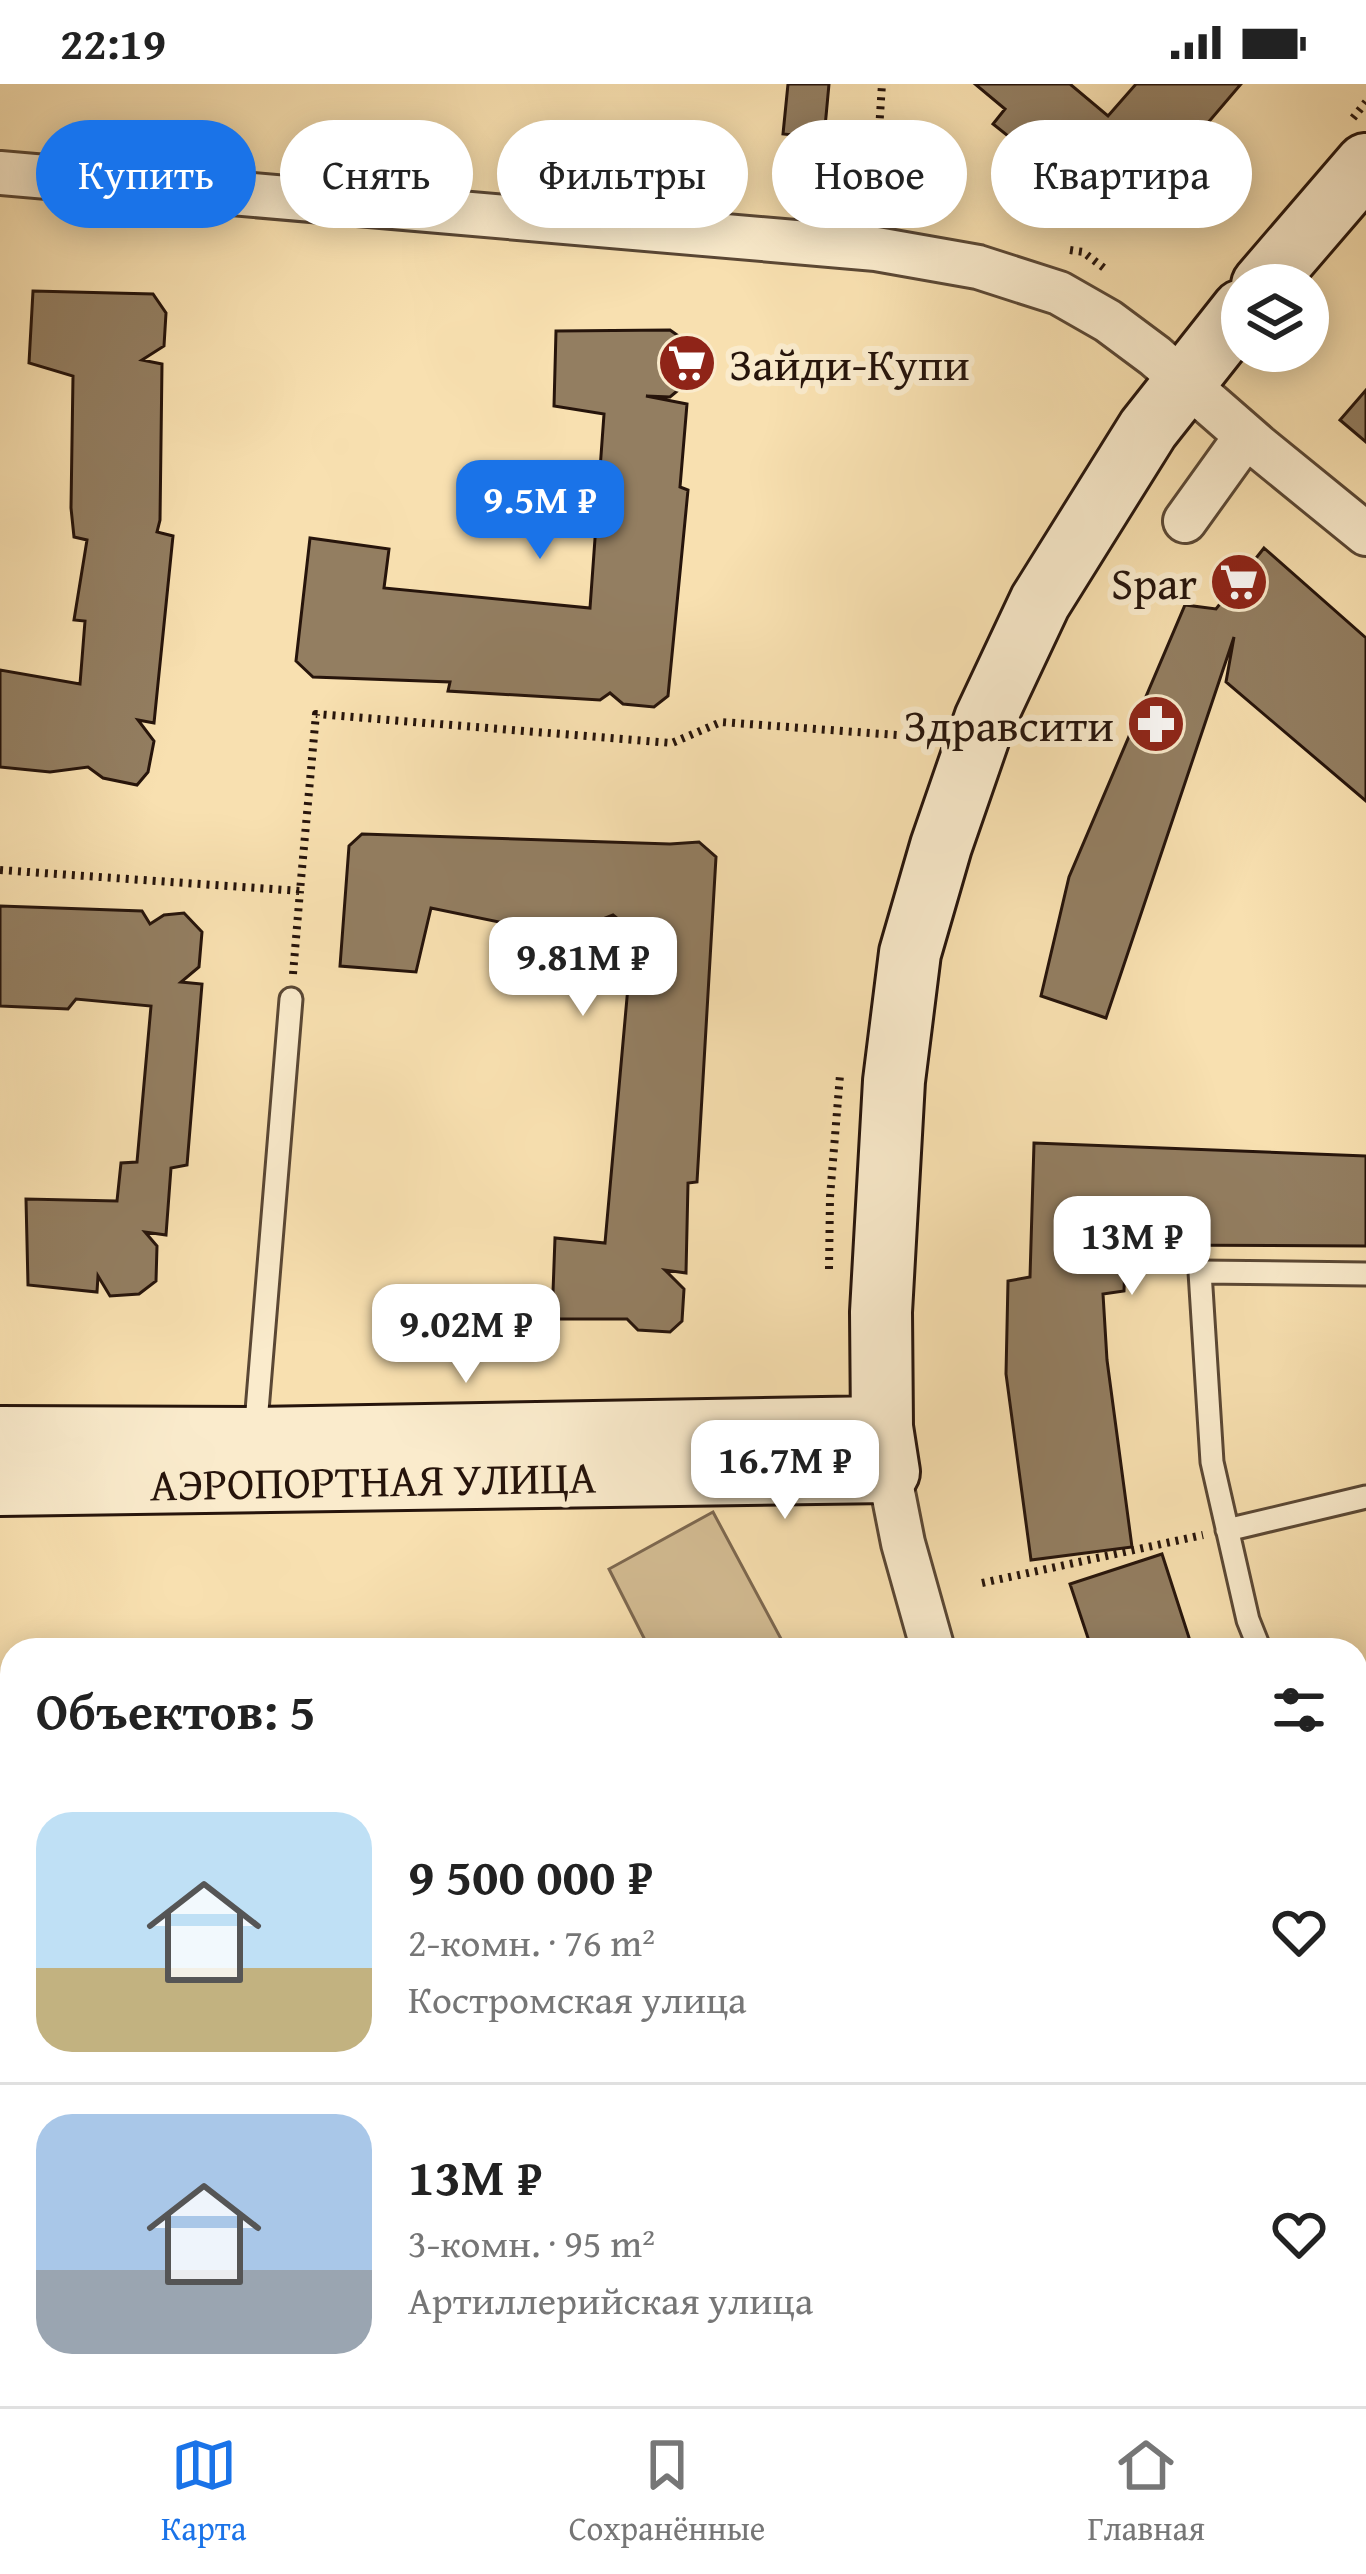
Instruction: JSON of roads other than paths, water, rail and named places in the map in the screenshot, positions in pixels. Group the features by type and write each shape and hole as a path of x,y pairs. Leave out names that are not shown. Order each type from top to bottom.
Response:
{"main road":[{"path":"1280,264 1366,164"},
{"path":"886,1450 881,1312 894,1081 910,953 940,846 985,718 1040,602 1148,429 1221,336"},
{"name":"АЭРОПОРТНАЯ УЛИЦА","path":"0,1437 886,1450"},
{"name":"АЭРОПОРТНАЯ УЛИЦА","path":"0,1485 886,1450"}],"street":[{"path":"0,173 877,249 978,267 1059,293 1108,321 1366,534"},
{"path":"1185,520 1246,436"},
{"path":"886,1450 903,1543 930,1638"}],"lane":[{"path":"255,1438 291,999"},
{"path":"1255,1638 1212,1462 1199,1272 1366,1274"},
{"path":"1227,1530 1366,1496"}],"place":[{"name":"Зайди-Купи","path":"687,363"},
{"name":"Spar","path":"1239,582"},
{"name":"Здравсити","path":"1156,724"}]}
